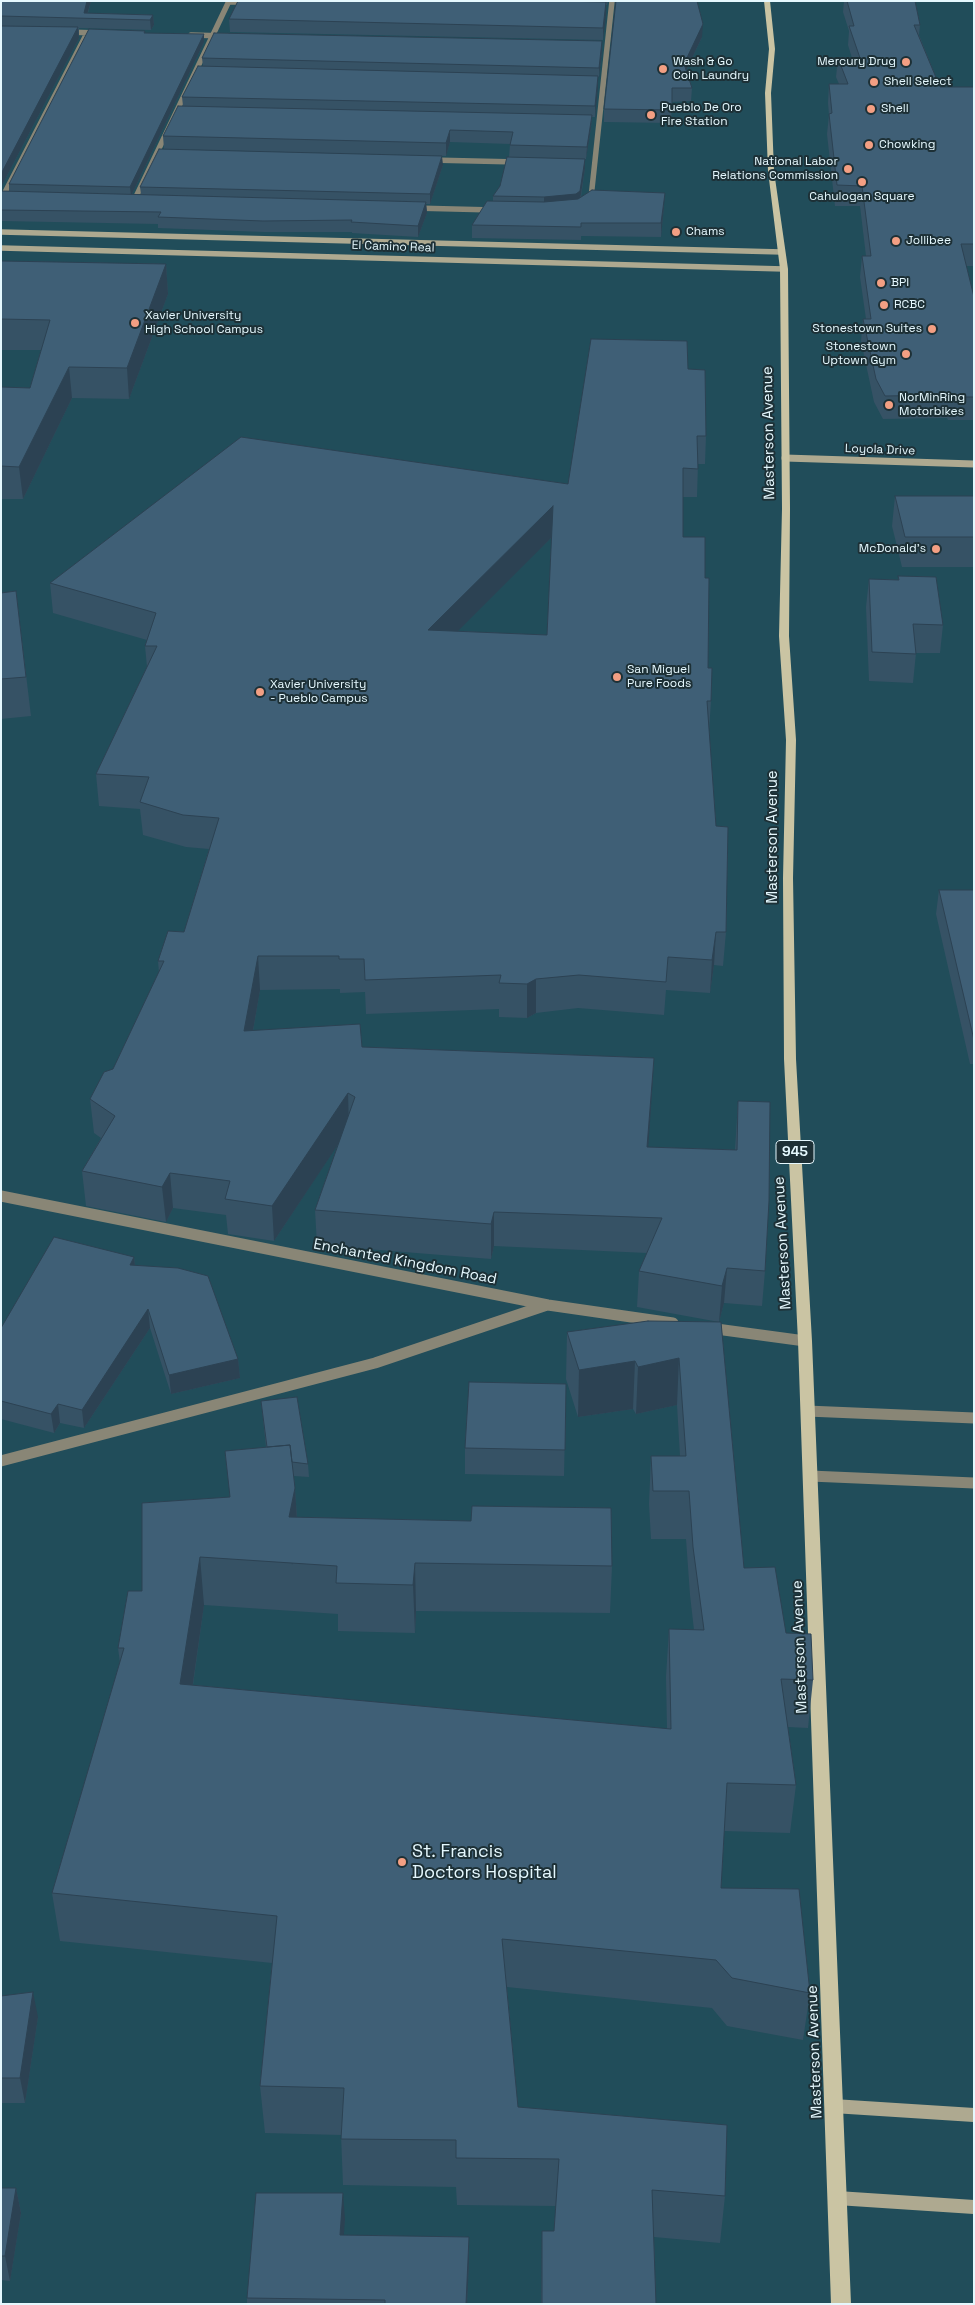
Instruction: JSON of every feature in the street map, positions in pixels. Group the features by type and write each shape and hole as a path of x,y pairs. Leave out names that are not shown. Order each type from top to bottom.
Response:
{"main road":[{"name":"Masterson Avenue","path":"767,1 772,49 768,123 771,171 784,269 784,636 791,740 788,860 790,1059 805,1342 841,2304"}],"street":[{"path":"581,205 591,198 612,1"},
{"path":"134,201 174,112 196,72 228,2 258,2"},
{"path":"602,10 612,10"},
{"path":"58,32 106,33"},
{"path":"11,198 2,198 87,33"},
{"path":"183,35 232,36"},
{"path":"598,44 608,45"},
{"path":"196,72 206,72"},
{"path":"593,82 603,82"},
{"path":"174,112 184,113"},
{"path":"589,122 599,122"},
{"path":"156,153 166,154"},
{"path":"425,160 525,162"},
{"path":"584,164 594,164"},
{"path":"124,200 144,201"},
{"path":"408,208 505,210"},
{"name":"El Camino Real","path":"1,232 782,252"},
{"name":"El Camino Real","path":"1,248 784,269"},
{"name":"Loyola Drive","path":"785,458 974,464"},
{"name":"Enchanted Kingdom Road","path":"1,1196 548,1305 805,1342"},
{"path":"1,1460 375,1363 548,1305"},
{"path":"807,1411 974,1418"},
{"path":"810,1476 974,1483"},
{"path":"834,2106 974,2115"},
{"path":"837,2198 974,2207"}],"building":[{"path":"1,1 87,1 84,13 153,15 150,20 1,16"},
{"path":"238,1 606,2 603,28 229,19"},
{"path":"616,1 697,1 703,24 684,64 692,88 672,88 672,110 604,109"},
{"path":"847,1 915,1 920,25 914,25 940,87 974,87 974,244 961,244 974,297 974,397 951,397 950,395 885,396 876,379 863,319 871,319 862,256 871,256 862,186 837,185 829,114 832,113 829,84 848,84 838,58 860,58 849,26 854,26"},
{"path":"1,26 78,27 1,174"},
{"path":"89,29 145,31 144,33 204,34 130,187 9,184"},
{"path":"214,33 602,41 599,68 202,58"},
{"path":"198,66 598,76 595,106 182,97"},
{"path":"178,106 592,115 587,147 510,145 513,132 450,130 446,143 163,136"},
{"path":"159,149 442,156 430,194 140,187"},
{"path":"507,157 585,159 580,191 576,194 544,197 493,196 500,186"},
{"path":"592,190 665,193 661,223 581,223 581,227 472,225 487,201 544,202 578,199"},
{"path":"1,191 426,202 418,226 351,222 352,220 263,221 158,217 161,212 1,210"},
{"path":"1,261 166,264 127,368 69,367 19,467 1,466 1,387 30,388 50,320 1,319"},
{"path":"591,339 687,341 688,369 705,370 706,436 697,436 698,469 683,468 683,537 705,537 705,578 709,578 708,668 712,668 711,701 707,701 716,826 728,827 726,932 716,932 712,960 668,957 666,982 579,975 536,979 527,984 499,983 501,975 365,980 364,959 339,959 339,956 258,956 244,1031 360,1024 362,1047 654,1058 647,1147 737,1150 738,1101 770,1102 769,1201 765,1271 727,1268 722,1286 639,1271 662,1218 494,1212 491,1224 315,1210 355,1097 348,1093 272,1206 225,1199 230,1181 170,1173 162,1187 82,1171 115,1116 90,1099 104,1072 113,1069 164,961 158,961 168,931 184,932 219,818 183,815 140,802 149,777 96,774 157,646 145,646 156,613 50,583 241,437 568,484","holes":["553,506 547,635 428,630"]},
{"path":"895,496 974,496 974,537 905,537"},
{"path":"898,576 936,577 943,625 913,624 916,654 872,652 869,579 899,580"},
{"path":"16,591 26,677 1,679 1,593"},
{"path":"939,890 974,890 974,1040"},
{"path":"54,1237 134,1257 130,1265 178,1268 208,1276 238,1359 169,1375 148,1309 82,1410 58,1404 51,1414 1,1401 1,1328"},
{"path":"648,1321 721,1322 744,1568 775,1567 786,1633 811,1634 813,1680 781,1679 796,1785 727,1783 721,1888 799,1889 810,1993 732,1978 716,1960 502,1939 518,2107 727,2125 725,2196 652,2190 656,2304 542,2304 542,2231 554,2231 559,2159 456,2158 456,2140 341,2139 344,2088 260,2086 277,1916 52,1893 124,1648 118,1648 128,1591 142,1591 142,1503 230,1497 225,1451 290,1445 295,1488 289,1517 471,1521 472,1506 611,1508 612,1566 415,1563 413,1585 336,1583 337,1566 200,1557 180,1684 671,1729 669,1629 704,1630 693,1547 689,1491 653,1491 651,1456 686,1456 679,1358 638,1367 635,1361 579,1370 567,1332"},
{"path":"469,1382 566,1384 565,1450 465,1448"},
{"path":"297,1397 308,1464 292,1462 290,1445 267,1447 261,1401"},
{"path":"33,1992 20,2078 1,2078 1,1996"},
{"path":"1,2188 16,2188 5,2256 1,2256"},
{"path":"256,2193 343,2193 340,2235 469,2237 466,2304 385,2304 385,2300 247,2298"}],"place":[{"name":"Mercury Drug","path":"906,62"},
{"name":"Wash & Go Coin Laundry","path":"663,69"},
{"name":"Shell Select","path":"874,82"},
{"name":"Shell","path":"871,109"},
{"name":"Pueblo De Oro Fire Station","path":"651,115"},
{"name":"Chowking","path":"869,145"},
{"name":"National Labor Relations Commission","path":"848,169"},
{"name":"Cahulogan Square","path":"862,182"},
{"name":"Chams","path":"676,232"},
{"name":"Jollibee","path":"896,241"},
{"name":"BPI","path":"881,283"},
{"name":"RCBC","path":"884,305"},
{"name":"Xavier University High School Campus","path":"135,323"},
{"name":"Stonestown Suites","path":"932,329"},
{"name":"Stonestown Uptown Gym","path":"906,354"},
{"name":"NorMinRing Motorbikes","path":"889,405"},
{"name":"McDonald's","path":"936,549"},
{"name":"San Miguel Pure Foods","path":"617,677"},
{"name":"Xavier University - Pueblo Campus","path":"260,692"},
{"name":"St. Francis Doctors Hospital","path":"402,1862"}]}
